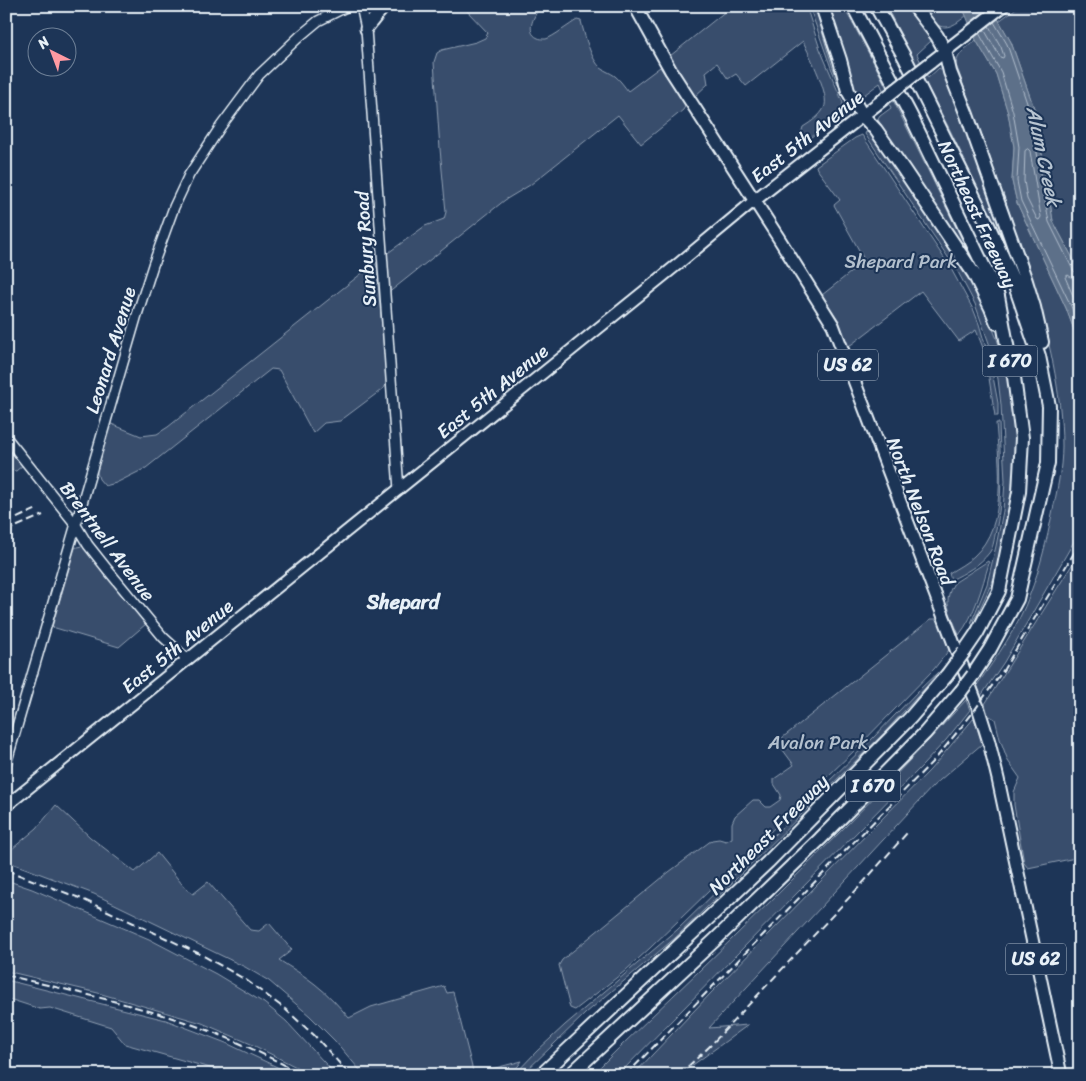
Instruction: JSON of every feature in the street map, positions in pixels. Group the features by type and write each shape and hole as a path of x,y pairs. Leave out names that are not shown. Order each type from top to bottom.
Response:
{"highway":[{"path":"822,6 848,91 862,115 876,130 974,274 991,308 1010,361"},
{"name":"Northeast Freeway","path":"540,1075 768,862 910,718 964,652 977,633 998,591 1019,492 1022,438 1014,377 998,296 911,116 853,6"},
{"name":"Northeast Freeway","path":"570,1075 820,839 913,745 973,675 990,650 1017,599 1048,463 1049,406 1039,356 1013,280 989,227 905,58 876,6"},
{"path":"914,6 937,36 944,51 1026,280 1044,352 1047,396"},
{"path":"534,1075 621,1000"},
{"path":"582,1075 595,1060 601,1046"}],"main road":[{"path":"366,29 385,6"},
{"name":"North Nelson Road","path":"635,6 671,71 833,325 978,707 994,761 1061,1075"},
{"name":"East 5th Avenue","path":"6,806 678,264 754,200 1002,6"}],"street":[{"name":"Leonard Avenue","path":"6,764 120,374 153,265 174,207 189,175 221,126 259,75 318,21 348,6"},
{"name":"Sunbury Road","path":"361,6 366,29 399,490"},
{"name":"Brentnell Avenue","path":"6,437 152,625 188,660"}],"green space":[{"path":"467,6 541,6 531,27 534,35 541,39 549,38 577,20 581,21 588,46 597,64 617,78 628,91 660,67 686,105 683,110 641,144 618,115 530,185 505,200 387,294 385,255 425,226 444,219 446,212 434,62 437,53 442,50 476,42 485,38 488,33 467,11"},
{"path":"732,6 806,6 820,49 843,103 833,120 806,141 802,139 803,127 820,114 824,108 825,94 803,41 746,86 736,74 728,79 717,63 706,72 708,84 694,97 670,56"},
{"path":"809,6 815,6 832,66 847,98 847,105 831,68"},
{"path":"825,6 843,6 893,99 971,258 969,259 881,127 878,119 891,108 880,83 860,98 855,93"},
{"path":"886,6 908,6 932,40 917,54 928,78 939,68 947,73 1014,263 950,130"},
{"path":"922,6 973,6 974,9 956,24 945,27 935,23"},
{"path":"1019,6 1080,6 1080,272 1053,221 1035,111 1011,42 999,21"},
{"path":"976,40 996,74 1008,113 1014,147 1012,181 1017,203 1066,308 1080,346 1080,531 1004,662 981,696 977,685 1013,630 1025,606 1037,574 1057,488 1062,446 1057,384 1049,343 1038,303 1005,200 956,65 961,54"},
{"path":"866,132 873,134 965,270 986,312 1009,375 1015,421 1014,494 998,569 977,615 971,623 987,584 1003,511 1005,481 998,379 990,346 975,304 958,272 865,134"},
{"name":"Shepard Park","path":"862,135 950,267 974,311 990,361 998,403 998,416 995,416 985,353 976,330 959,341 921,291 848,346 839,321 822,295 865,261 834,205 840,200 816,166"},
{"path":"376,262 387,383 384,388 340,421 324,423 313,433 279,370 271,369 146,468 116,483 105,486 99,479 96,469 109,423 141,436 157,434"},
{"path":"996,423 999,423 1001,465 1000,507 993,544 989,553 977,565 951,580 949,573 974,556 985,543 997,511 999,457"},
{"path":"6,444 23,465 16,471 6,469"},
{"path":"82,546 87,549 146,624 119,647 52,627 75,548"},
{"path":"1080,552 1080,857 1028,868 1024,863 1014,805 1014,792 1020,778 1008,761 995,719 988,715 985,704"},
{"path":"988,561 989,563 977,600 965,627 959,635 949,609 948,597 950,590 954,583"},
{"name":"Avalon Park","path":"931,619 938,619 949,650 934,669 856,749 650,948 625,971 575,1010 570,1008 559,965 562,960 669,872 712,840 726,841 732,838 732,823 735,816 753,800 759,800 766,807 770,807 780,800 781,795 774,784 774,779 794,765 777,742"},
{"path":"938,672 885,732 675,938 586,1013 522,1075 514,1075 565,1025 677,930"},
{"path":"966,700 970,710 923,765 618,1075 592,1075 835,837"},
{"path":"974,718 982,744 933,786 709,1028 748,1025 679,1075 633,1075 930,770"},
{"path":"56,805 90,837 135,872 157,853 186,889 193,894 208,882 250,930 259,931 269,923 292,950 279,960 320,988 349,1018 371,1007 444,986 447,993 453,992 474,1075 364,1075 335,1041 310,1016 269,981 245,967 94,894 6,861 6,847 12,849 37,828"},
{"path":"6,880 32,889 149,939 216,974 264,1003 286,1021 336,1075 312,1075 251,1044 202,1023 98,993 6,971"},
{"path":"6,980 166,1020 226,1043 294,1075 235,1075 125,1044 111,1027 50,1008 40,1009 6,998"},
{"path":"522,1061 511,1075 484,1075 484,1071"}],"water":[{"path":"962,6 991,6 1011,42 1035,111 1053,221 1080,272 1080,346 1066,308 1017,203 1012,181 1014,147 1008,113 996,74 976,40"}],"railway":[{"path":"6,523 37,509"},
{"path":"6,531 43,515"},
{"path":"626,1075 937,757 971,715 1004,669 1080,543"},
{"path":"679,1075 709,1047 861,885 907,833"},
{"path":"6,870 82,899 200,954 246,980 285,1009 314,1035 350,1075"},
{"path":"6,975 109,1000 185,1022 234,1041 304,1075"}],"district":[{"name":"Shepard","path":"403,602"}],"water label":[{"name":"Alum Creek","path":"1044,156"}]}
